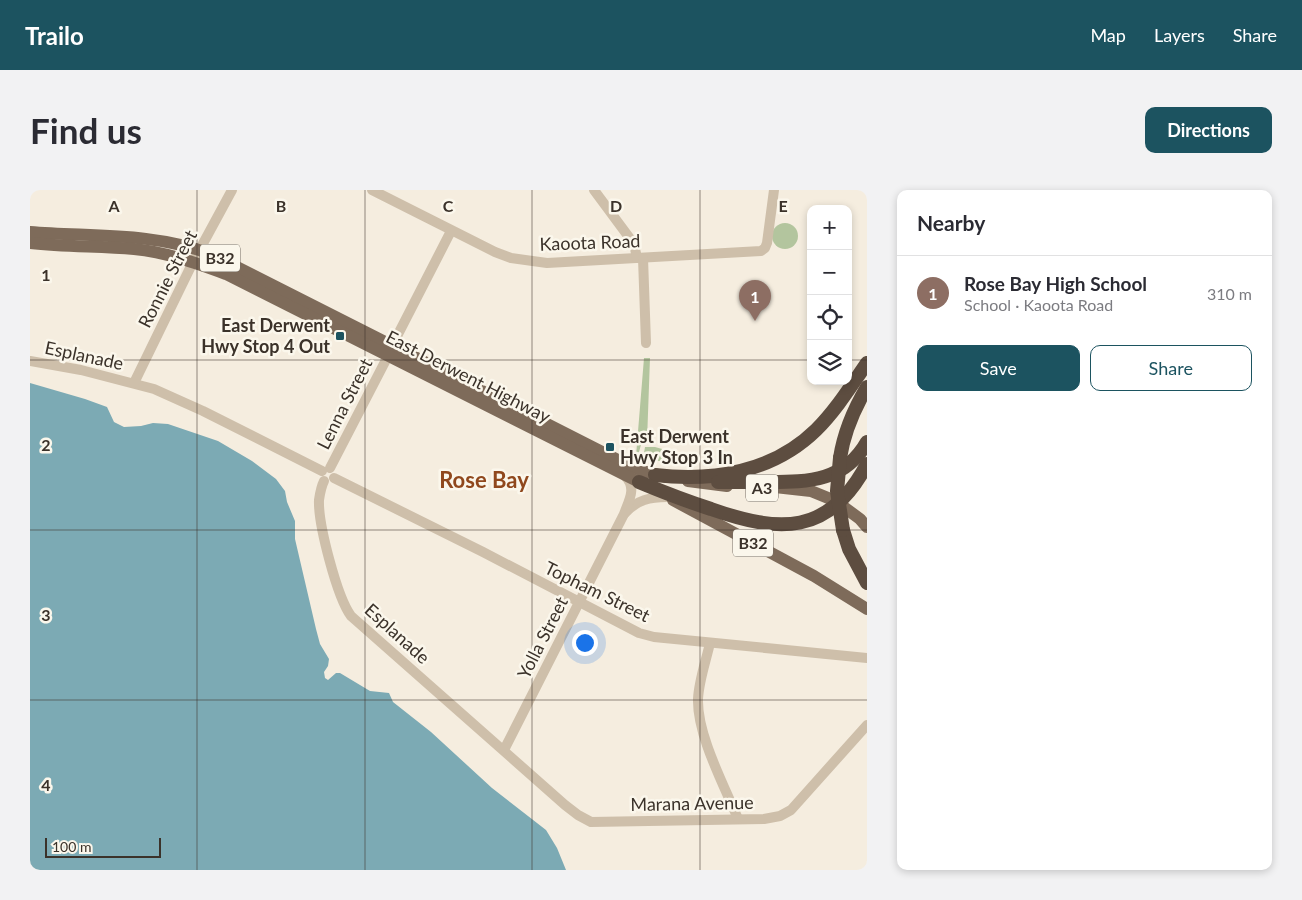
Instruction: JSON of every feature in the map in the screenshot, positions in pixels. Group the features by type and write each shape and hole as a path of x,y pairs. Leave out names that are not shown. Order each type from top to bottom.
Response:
{"highway":[{"path":"655,475 690,477 730,474 752,468 779,456 816,430 837,405 867,363"},
{"path":"867,387 850,419 840,458 837,491 849,549 867,583"},
{"name":"A3","path":"690,482 814,480 836,472 857,456 867,442"},
{"name":"B32","path":"639,482 742,520 786,525 813,518 831,508 855,485 867,464"}],"main road":[{"name":"East Derwent Highway","path":"30,232 118,236 170,242 200,250 227,261 390,351 814,576 867,609"},
{"name":"East Derwent Highway","path":"30,243 134,249 193,262 226,274 618,460 655,475 690,482 811,491 838,502 867,527"}],"street":[{"name":"Ronnie Street","path":"134,383 193,262 232,190"},
{"name":"Kaoota Road","path":"372,190 495,252 511,258 547,263 761,251 767,243 774,190"},
{"path":"594,190 634,244 640,258 646,342"},
{"name":"Lenna Street","path":"325,473 451,231"},
{"name":"Esplanade","path":"30,361 81,370 154,389 203,411 325,473 319,501 322,530 345,608 371,634 504,750"},
{"name":"Topham Street","path":"325,473 335,473 334,478 483,552 639,633 710,643 867,658"},
{"name":"Yolla Street","path":"504,750 624,514 632,488 630,481 621,473"},
{"name":"Yolla Street","path":"624,514 640,501 667,497"},
{"path":"710,643 700,689 699,713 706,742 738,819"},
{"name":"Marana Avenue","path":"504,750 578,815 590,822 772,818 786,814 867,725"}],"green space":[{"path":"785,223 794,227 798,236 794,245 785,249 776,245 772,236 776,227"},
{"path":"644,358 650,358 647,441 642,441 636,456"},
{"path":"645,447 655,447 691,458 659,461 641,459"}],"water":[{"path":"30,383 107,407 114,422 124,427 153,423 168,424 218,441 252,461 276,479 285,491 287,502 295,521 295,539 316,629 320,644 329,659 328,666 324,672 325,678 328,680 336,673 340,673 370,691 389,693 393,702 431,732 492,788 546,830 557,848 566,870 30,870"}],"place":[{"name":"Rose Bay High School","path":"755,321"},
{"name":"East Derwent Hwy Stop 4 Out","path":"340,336"},
{"name":"East Derwent Hwy Stop 3 In","path":"610,447"}],"district":[{"name":"Rose Bay","path":"484,480"}]}
